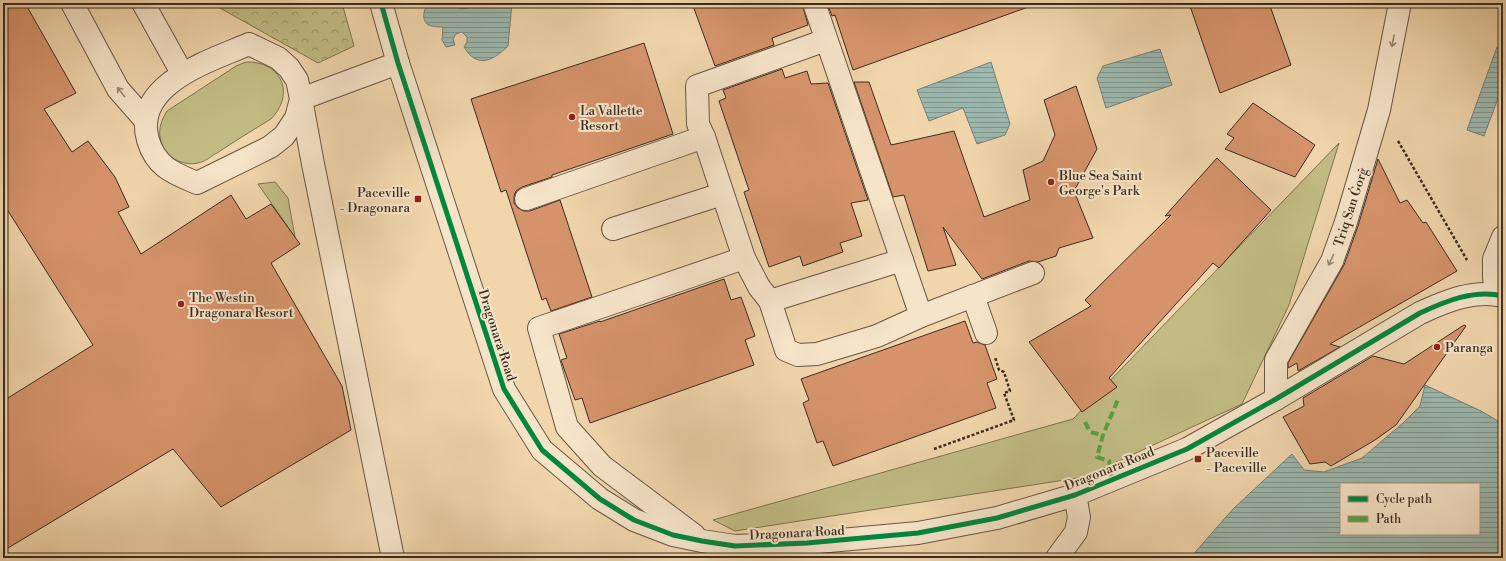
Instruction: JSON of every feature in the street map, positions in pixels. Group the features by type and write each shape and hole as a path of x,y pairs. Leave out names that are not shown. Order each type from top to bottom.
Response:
{"street":[{"path":"72,3 118,89 146,121"},
{"path":"143,3 182,73"},
{"name":"Dragonara Road","path":"381,3 398,63 504,389 542,450 600,499 634,520 673,535 735,546 807,543 918,533 997,518 1075,495 1187,449 1276,399 1420,313 1443,302 1461,296 1495,294"},
{"path":"814,3 921,316"},
{"name":"Triq San Ġorġ","path":"1276,399 1276,360 1332,261 1346,222 1380,110 1400,3"},
{"path":"826,40 698,86 698,124 704,137 744,258 759,287 770,301 786,350 798,355 818,354 877,336 921,316 1033,273"},
{"path":"301,99 296,118 284,136 270,147 196,182 176,175 161,165 151,150 147,135 146,121 152,103 162,90 182,73 249,44 278,58 289,68 298,80 313,164 393,558"},
{"path":"301,99 398,63"},
{"path":"284,136 313,164"},
{"path":"526,198 704,137"},
{"path":"613,229 722,194"},
{"path":"1495,294 1494,259 1503,238"},
{"path":"702,541 602,466 567,427 539,328 744,258"},
{"path":"770,301 902,260"},
{"path":"973,296 986,333"},
{"path":"1057,558 1076,532 1079,517 1075,495"}],"path":[{"path":"1380,110 1495,294"},
{"path":"934,449 1014,420 1004,393 1010,391 1004,372"}],"green space":[{"path":"211,3 342,3 354,46 318,63"},
{"path":"246,62 258,63 268,67 276,73 281,80 283,99 279,109 271,119 201,162 188,164 170,156 164,149 160,139 162,120 167,111 236,66"},
{"path":"1339,143 1289,305 1242,404 1084,477 735,531 713,520 1073,419"},
{"path":"275,182 288,198 295,237 258,184"}],"water":[{"path":"430,3 452,3 455,7 464,9 471,7 475,3 512,3 508,46 497,56 491,59 480,60 469,54 464,47 467,42 467,37 462,32 456,34 453,39 455,45 446,47 442,40 443,27 435,27 425,22 425,10"},
{"path":"1497,47 1503,49 1503,85 1484,136 1467,130"},
{"path":"1160,49 1172,85 1106,108 1097,78 1103,66"},
{"path":"991,62 1010,124 1005,135 977,144 963,108 929,121 917,90"},
{"path":"1425,385 1481,411 1503,424 1503,558 1190,558 1233,509 1292,454 1304,470 1324,472 1362,458 1403,423 1420,406"}],"building":[{"name":"The Westin Dragonara Resort","path":"16,3 25,3 76,93 44,109 72,152 88,141 115,177 129,207 118,212 141,254 231,195 246,219 271,204 300,244 271,263 342,386 351,430 221,507 173,449 3,551 3,401 93,345 3,203 3,12"},
{"path":"692,3 802,3 808,25 772,38 774,45 715,66"},
{"path":"827,3 1031,3 1031,6 853,70 835,15 832,16"},
{"path":"1189,3 1269,3 1291,65 1220,93"},
{"name":"La Vallette Resort","path":"644,43 673,134 552,175 552,177 522,187 516,191 514,196 514,203 518,208 524,211 530,211 560,200 592,297 551,311 546,298 542,300 506,190 501,192 471,99"},
{"path":"782,69 785,78 807,71 811,84 828,83 868,200 851,203 862,236 840,243 843,252 803,266 800,256 769,267 744,192 749,190 719,101 726,98 723,90"},
{"path":"854,82 869,82 891,145 954,131 984,217 1030,200 1023,170 1043,161 1055,135 1044,100 1076,86 1097,149 1074,191 1093,238 1059,248 1056,256 1038,262 1029,261 982,279 943,227 956,265 928,271 904,195 893,197"},
{"path":"1253,103 1315,145 1295,177 1225,149 1234,138 1227,134"},
{"path":"1217,158 1271,210 1219,268 1213,263 1109,378 1117,387 1082,412 1029,342 1091,306 1085,300 1171,215 1165,216"},
{"path":"1378,159 1400,203 1407,200 1423,223 1426,222 1457,271 1330,344 1340,347 1298,371 1297,363 1288,368 1288,363 1344,265 1358,226"},
{"path":"724,279 731,300 741,297 755,336 745,340 754,365 590,423 582,398 575,400 563,366 561,360 567,358 559,334 600,322"},
{"path":"965,321 973,343 977,342 985,345 997,379 987,383 996,408 833,466 823,441 817,443 803,403 809,400 801,379"},
{"path":"1464,325 1466,326 1396,425 1375,440 1331,466 1325,462 1310,464 1283,417 1304,406 1303,398 1373,356 1404,364"}],"marked path":[{"path":"1112,480 1109,461 1097,457 1103,435 1119,397"},
{"path":"1085,422 1090,432 1103,435"}],"cycle path":[{"path":"381,3 398,63 504,389 542,450 600,499 634,520 673,535 735,546 807,543 918,533 997,518 1075,495 1187,449 1276,399 1420,313 1460,297 1481,294 1503,296"}],"place":[{"name":"La Vallette Resort","path":"572,117"},
{"name":"Blue Sea Saint George's Park","path":"1051,182"},
{"name":"Paceville - Dragonara","path":"418,199"},
{"name":"The Westin Dragonara Resort","path":"181,304"},
{"name":"Paranga","path":"1437,347"},
{"name":"Paceville - Paceville","path":"1198,459"}]}
